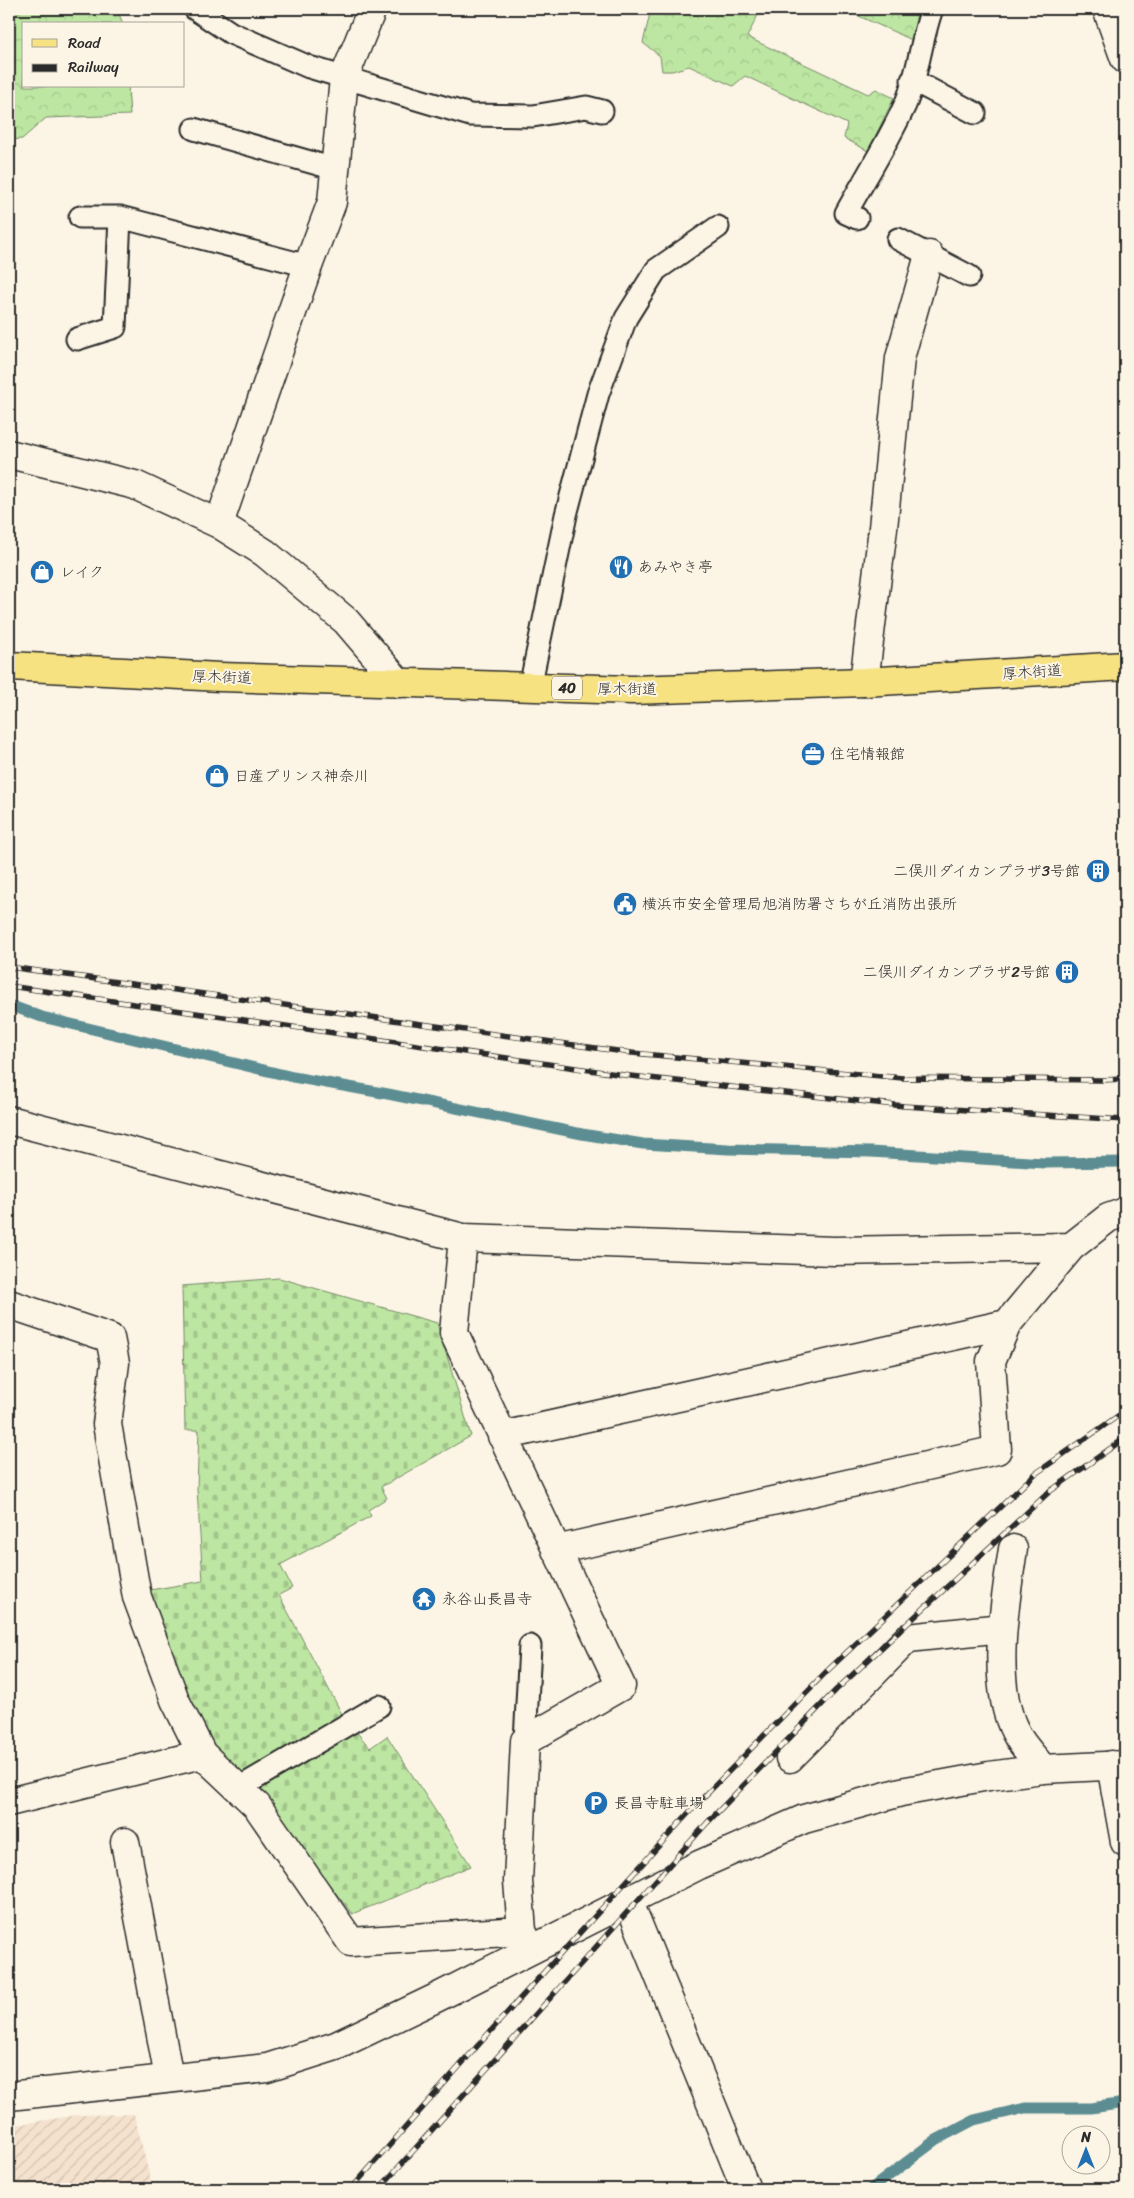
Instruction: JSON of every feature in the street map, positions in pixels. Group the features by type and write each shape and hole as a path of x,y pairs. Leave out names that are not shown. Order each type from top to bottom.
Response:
{"main road":[{"name":"厚木街道","path":"9,666 220,677 632,690 864,682 1125,666"}],"street":[{"path":"219,524 332,202 344,78 372,9"},
{"path":"1108,9 1125,59"},
{"path":"864,682 883,528 900,358 929,255"},
{"path":"9,454 135,485 219,524 265,553 346,621 399,683"},
{"path":"9,1120 463,1238 834,1252 1070,1247"},
{"path":"556,1550 997,1450 991,1361 1007,1324 1070,1247 1108,1218 1125,1212"},
{"path":"463,1238 454,1333 621,1686 525,1741 518,1881 527,1940"},
{"path":"9,1304 110,1338 115,1363 107,1424 137,1596 175,1700 202,1754 257,1806 351,1942 527,1940"},
{"path":"502,1436 1007,1324"},
{"path":"1013,1548 1002,1628 1004,1699 1016,1733 1044,1769"},
{"path":"790,1758 908,1638 1002,1628"},
{"path":"9,1802 202,1754"},
{"path":"9,2096 268,2068 336,2046 436,1998 527,1940 628,1900 699,1865 804,1819 900,1792 989,1776 1044,1769 1118,1765 1125,1842"},
{"path":"125,1842 169,2078"},
{"path":"628,1900 746,2189"}],"lane":[{"path":"195,9 231,33 309,67 470,114 534,116 586,107 602,111"},
{"path":"857,218 846,213 906,103 923,35 932,9"},
{"path":"912,80 975,113"},
{"path":"194,130 335,169"},
{"path":"80,218 120,217 308,266"},
{"path":"76,339 115,327 120,217"},
{"path":"530,687 566,514 598,394 626,318 656,270 718,227"},
{"path":"898,239 970,276"},
{"path":"525,1741 530,1646"},
{"path":"239,1788 379,1706"}],"shaded area":[{"path":"134,2114 153,2189 9,2189 9,2126 77,2115"}],"green space":[{"path":"22,9 117,9 122,22 22,22 22,88 128,88 130,115 46,118 22,139 9,140 9,12 20,12"},
{"path":"651,9 761,9 747,37 868,94 876,89 894,98 868,151 844,138 847,124 745,76 733,86 689,66 672,71 662,71 660,56 643,43"},
{"path":"843,9 924,9 912,40"},
{"path":"279,1278 437,1323 471,1436 381,1487 387,1498 368,1510 371,1516 280,1565 292,1588 279,1595 343,1716 370,1748 387,1736 471,1866 352,1914 256,1790 204,1740 150,1590 203,1581 197,1489 199,1430 185,1430 182,1286"}],"waterway":[{"path":"9,1005 42,1017 293,1077 388,1094 582,1134 643,1144 728,1149 871,1152 1044,1163 1125,1162"},
{"path":"871,2189 936,2140 974,2120 1025,2108 1091,2108 1125,2103"}],"railway":[{"path":"9,967 632,1053 903,1078 1125,1079"},
{"path":"9,986 631,1076 904,1106 1125,1120"},
{"path":"351,2189 496,2025 694,1807 827,1671 1035,1474 1125,1411"},
{"path":"379,2189 707,1823 836,1690 1049,1492 1125,1438"}],"place":[{"name":"あみやき亭","path":"621,567"},
{"name":"レイク","path":"42,572"},
{"name":"住宅情報館","path":"813,754"},
{"name":"日産プリンス神奈川","path":"217,776"},
{"name":"二俣川ダイカンプラザ3号館","path":"1098,871"},
{"name":"横浜市安全管理局旭消防署さちが丘消防出張所","path":"625,904"},
{"name":"二俣川ダイカンプラザ2号館","path":"1067,972"},
{"name":"永谷山長昌寺","path":"424,1599"},
{"name":"長昌寺駐車場","path":"596,1803"}]}
